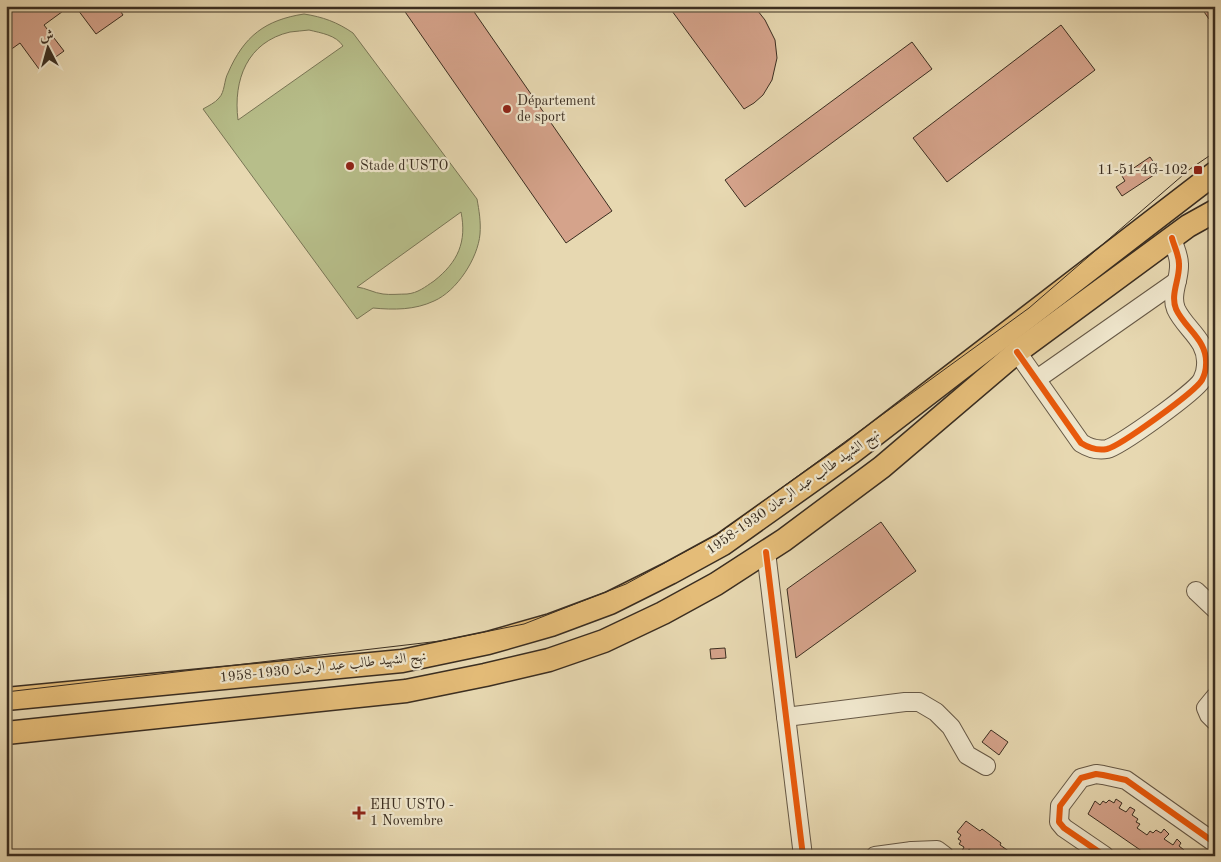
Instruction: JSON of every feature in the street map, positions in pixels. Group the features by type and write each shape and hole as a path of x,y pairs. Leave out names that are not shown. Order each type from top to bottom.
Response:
{"main road":[{"path":"1208,178 1208,195 1215,201"},
{"name":"نهج الشهيد طالب عبد الرحمان 1930-1958","path":"6,699 402,661 488,643 551,625 610,603 723,544 795,493 859,447 1208,178"},
{"path":"6,733 406,691 549,660 604,641 671,609 716,584 784,540 882,467 1017,352 1188,226 1215,211"}],"street":[{"path":"1017,352 1076,437 1088,448 1096,450 1113,448 1138,431 1191,391 1202,380 1206,368 1206,358 1202,345 1177,310 1174,302 1179,262 1172,238"},
{"path":"1037,379 1177,281"},
{"path":"766,552 803,856"},
{"path":"1196,591 1215,609"},
{"path":"1215,697 1206,708 1209,715 1215,721"},
{"path":"786,717 905,702 920,702 936,712 951,727 967,755 986,766"},
{"path":"1105,856 1058,822 1060,806 1080,778 1096,774 1126,780 1213,839"},
{"path":"875,856 913,854 937,850 946,856"}],"green space":[{"name":"Stade d'USTO","path":"304,14 317,17 335,23 353,33 477,199 480,230 471,263 451,290 434,301 404,309 373,308 357,319 203,109 216,101 221,95 234,60 249,40 267,26","holes":["309,30 332,37 343,46 238,120 237,105 241,77 253,54 263,44 275,37 290,32","461,212 463,233 459,251 455,259 434,281 418,291 407,294 383,294 357,287"]}],"building":[{"path":"11,6 70,6 44,25 64,51 39,69 20,43 6,53 6,10"},
{"path":"75,6 117,6 123,15 96,34"},
{"name":"Département de sport","path":"401,6 470,6 612,211 566,243"},
{"path":"678,6 754,6 765,20 775,40 777,58 772,80 763,95 754,103 744,109 672,11"},
{"path":"1200,6 1215,6 1215,15 1209,19"},
{"path":"1061,25 1095,70 947,182 913,138"},
{"path":"912,42 932,69 745,207 725,180"},
{"path":"1150,157 1160,171 1122,196 1116,187 1125,181 1122,176"},
{"path":"881,522 916,571 796,658 787,589"},
{"path":"725,648 726,658 711,659 710,649"},
{"path":"991,730 1008,742 999,755 982,742"},
{"path":"1116,799 1122,803 1119,808 1126,812 1130,807 1135,810 1132,815 1138,819 1136,822 1140,824 1137,828 1147,835 1150,831 1153,833 1156,830 1161,833 1164,829 1169,834 1164,839 1173,845 1177,839 1181,843 1179,846 1184,850 1182,852 1186,856 1149,856 1088,814 1095,801 1100,805 1103,801 1106,803 1109,800 1114,803"},
{"path":"966,821 980,831 982,829 1001,843 1000,845 1010,852 1008,856 977,856 969,849 966,854 962,851 964,847 959,844 961,841 958,839 961,835 957,832"}],"tram line":[{"path":"6,692 440,641 524,624 626,584 718,534 1029,308 1190,169 1215,152"}],"cycle path":[{"path":"1017,352 1081,443 1087,446 1103,450 1115,446 1157,418 1202,380 1206,367 1206,356 1200,342 1180,316 1174,303 1179,264 1172,238"},
{"path":"766,552 803,856"},
{"path":"1105,856 1064,828 1059,822 1060,806 1081,778 1096,774 1126,780 1215,843"}],"place":[{"name":"Département de sport","path":"507,109"},
{"name":"Stade d'USTO","path":"350,166"},
{"name":"11-51-4G-102","path":"1198,170"},
{"name":"EHU USTO - 1 Novembre","path":"359,813"}]}
